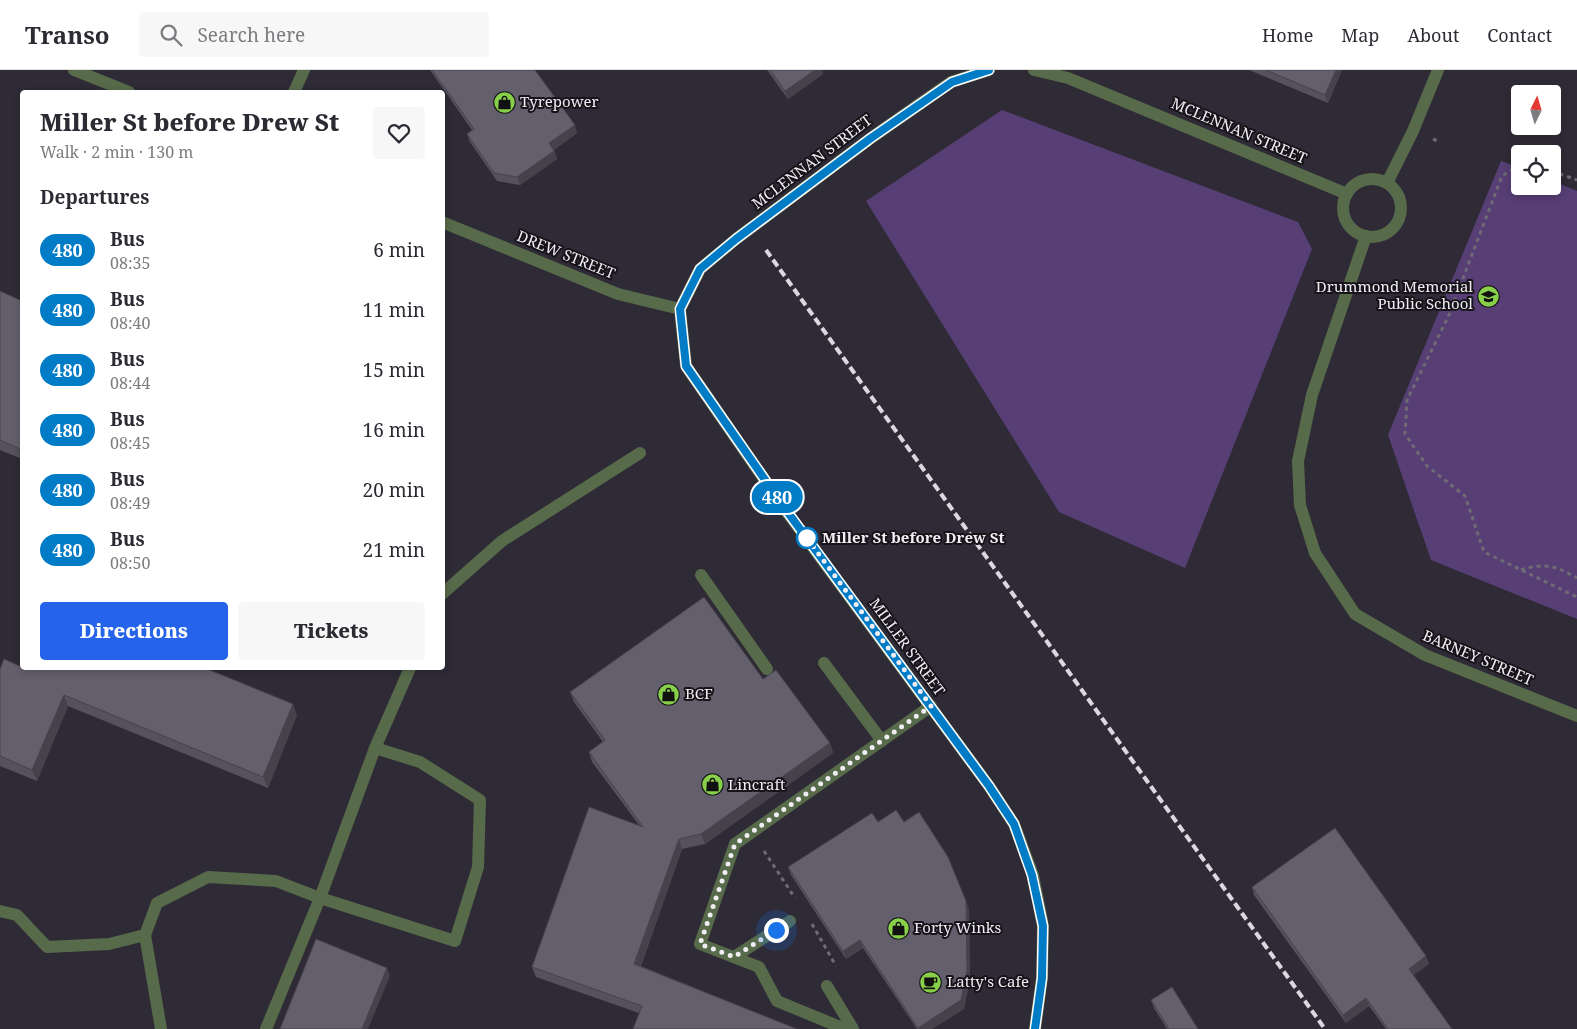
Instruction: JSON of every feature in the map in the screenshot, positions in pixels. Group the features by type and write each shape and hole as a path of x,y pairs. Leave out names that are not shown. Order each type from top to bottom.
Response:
{"street":[{"path":"74,70 124,90"},
{"path":"295,90 304,70"},
{"name":"MCLENNAN STREET","path":"680,309 700,269 736,239 871,138 952,82 989,70"},
{"name":"MCLENNAN STREET","path":"1034,70 1068,78 1346,194"},
{"path":"1387,183 1413,131 1438,70"},
{"path":"1378,180 1387,183 1396,191 1401,202 1401,213 1397,224 1383,234 1366,236 1354,231 1346,220 1343,207 1346,194 1360,182 1378,180"},
{"name":"DREW STREET","path":"445,223 618,294 680,309"},
{"name":"BARNEY STREET","path":"1366,236 1312,394 1298,461 1300,505 1315,553 1355,614 1425,655 1577,716"},
{"name":"MILLER STREET","path":"680,309 686,366 786,510 931,706 1014,824 1032,875 1043,926 1042,978 1035,1029"},
{"path":"445,591 502,541 640,453"},
{"path":"701,575 767,669"},
{"path":"824,663 882,741"},
{"path":"266,1029 320,898 375,748 409,670"},
{"path":"845,1029 777,1001 759,967 700,944 735,844 931,706"},
{"path":"161,1029 145,935 157,904 208,877 276,881 320,898 455,941 478,867 480,800 420,762 375,748"},
{"path":"0,911 17,914 47,947 109,944 145,935"},
{"path":"734,957 790,921"},
{"path":"826,986 853,1029"}],"path":[{"path":"1511,170 1502,176 1449,315 1407,400 1405,434 1427,466 1465,496 1484,552 1577,597"},
{"path":"1561,174 1577,180"},
{"path":"1520,570 1536,565 1558,567 1577,578"},
{"path":"777,870 783,879"}],"shaded area":[{"path":"1002,110 1298,222 1312,249 1185,568 1059,512 866,201"},
{"name":"Drummond Memorial Public School","path":"1501,161 1511,165 1511,195 1561,195 1561,184 1577,191 1577,619 1431,560 1388,435"}],"building":[{"name":"Tyrepower","path":"432,70 535,70 575,125 549,143 554,151 517,177 494,173 467,134 474,129"},
{"path":"770,70 815,70 785,91"},
{"path":"1266,70 1336,70 1325,95"},
{"path":"0,291 20,300 20,449 0,440"},
{"path":"704,597 763,679 776,670 830,743 701,834 679,839 634,964 797,1029 633,1029 642,1006 532,967 589,807 643,827 589,752 605,740 570,692"},
{"path":"4,659 20,666 20,670 210,670 293,704 263,777 64,695 32,770 0,756 0,669"},
{"name":"Forty Winks","path":"896,810 904,822 919,812 948,857 966,901 967,971 961,1000 918,1028 860,940 843,951 788,867 872,813 878,822"},
{"path":"1335,828 1426,956 1409,969 1452,1029 1388,1029 1366,998 1343,1015 1252,887"},
{"path":"316,939 387,968 362,1029 280,1029"},
{"path":"1172,987 1198,1029 1169,1029 1151,1000"}],"railway":[{"path":"766,250 1325,1029"}],"bus line":[{"name":"480","path":"989,70 952,82 871,138 736,239 700,269 680,309 686,366 786,510 989,786 1014,824 1032,875 1043,926 1042,978 1035,1029"}],"place":[{"name":"Tyrepower","path":"504,102"},
{"name":"Drummond Memorial Public School","path":"1489,296"},
{"name":"Miller St before Drew St","path":"807,538"},
{"name":"BCF","path":"669,694"},
{"name":"Lincraft","path":"712,785"},
{"name":"Forty Winks","path":"898,928"},
{"name":"Latty's Cafe","path":"931,982"}],"route":[{"path":"776,930 734,957 700,944 735,844 931,706 807,538"}]}
